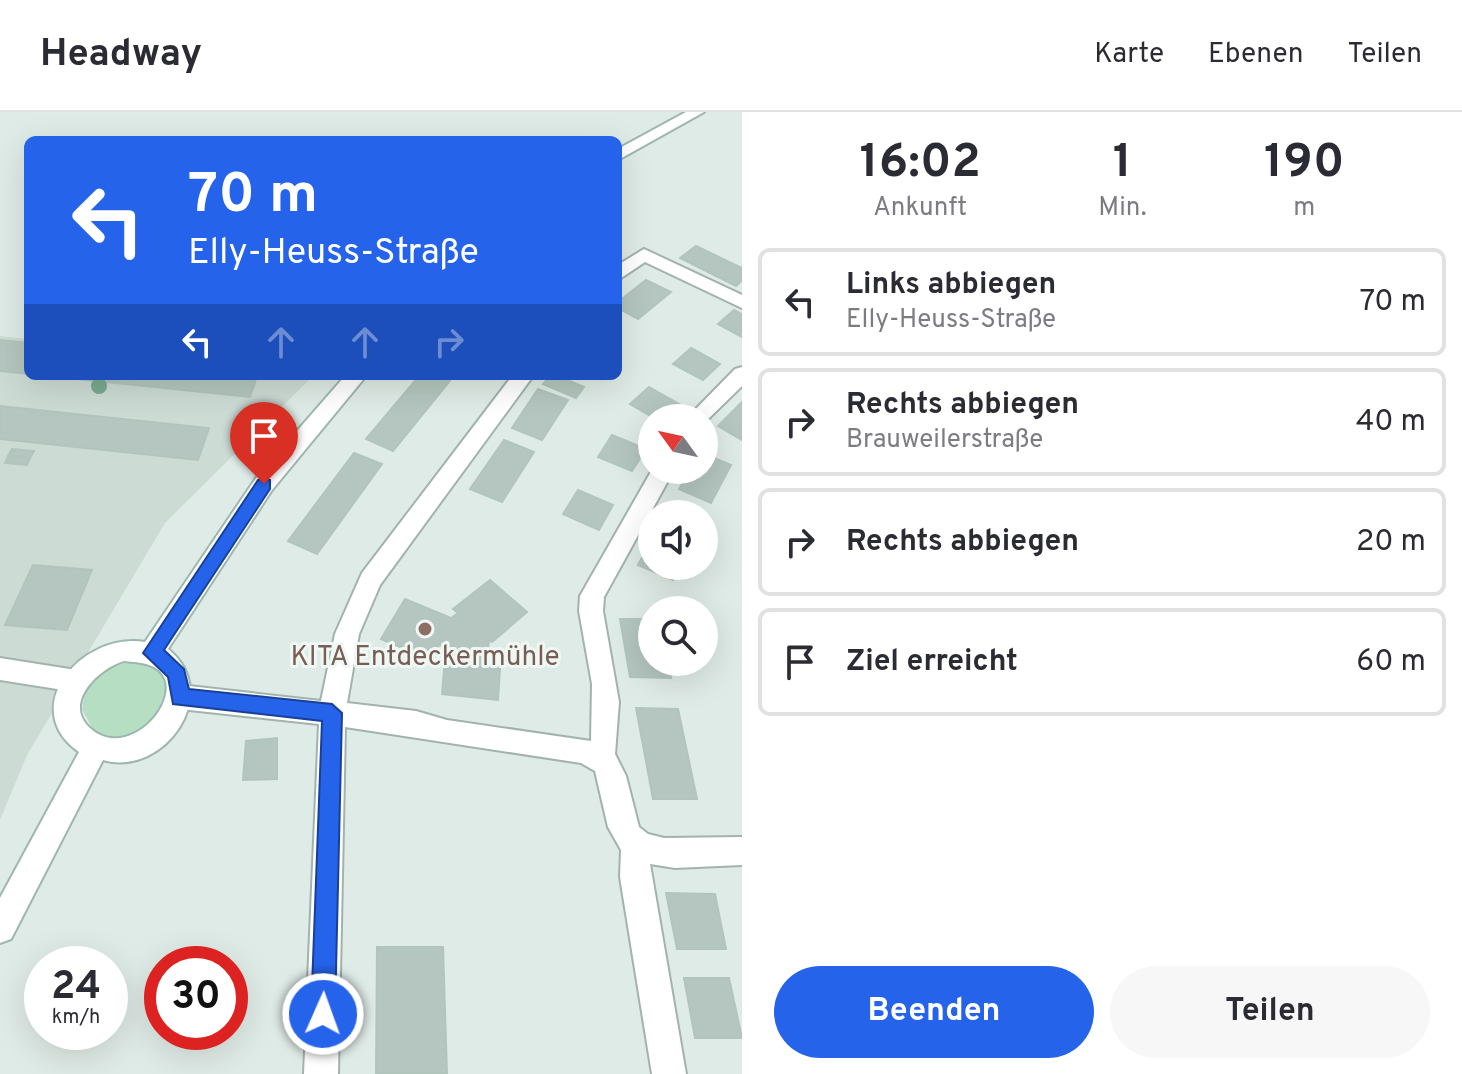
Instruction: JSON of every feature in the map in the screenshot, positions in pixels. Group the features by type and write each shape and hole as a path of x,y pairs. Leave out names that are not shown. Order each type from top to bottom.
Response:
{"street":[{"path":"622,153 697,112"},
{"path":"622,271 644,254 742,302"},
{"path":"711,404 742,374"},
{"path":"152,653 264,484 353,380"},
{"path":"321,1074 332,713 347,634 370,580 520,380"},
{"path":"601,757 608,731 609,707 591,611 592,596 655,484"},
{"path":"124,650 152,653 171,665 177,675 180,697 174,717 150,740 117,750 96,747 82,739 68,712 76,681 85,670 110,654 124,650"},
{"path":"0,669 76,681"},
{"path":"180,697 416,723 447,732 581,750 601,757 610,767 619,822 636,843 654,851 742,851"},
{"path":"0,928 96,747"},
{"path":"636,843 635,877 669,1074"}],"shaded area":[{"path":"0,336 24,339 24,380 309,380 165,523 27,755 0,820"}],"green space":[{"path":"139,662 161,673 167,688 166,702 160,714 138,732 123,736 108,736 94,731 82,709 88,689 108,669"}],"building":[{"path":"696,246 742,268 742,280 736,286 680,258"},
{"path":"646,280 671,292 638,319 622,310 622,299"},
{"path":"734,310 742,314 742,337 718,324"},
{"path":"0,340 24,343 24,374 0,371"},
{"path":"691,348 720,364 703,380 673,364"},
{"path":"86,380 256,380 250,397"},
{"path":"416,380 451,380 393,451 366,439"},
{"path":"546,380 567,380 584,387 576,398 543,384"},
{"path":"649,387 679,404 638,404 638,409 630,404"},
{"path":"538,389 568,400 542,440 512,428"},
{"path":"742,402 742,440 718,426"},
{"path":"0,406 209,428 198,460 0,439"},
{"path":"612,435 638,446 638,462 632,471 598,457"},
{"path":"504,440 534,452 502,502 470,489"},
{"path":"12,449 34,451 30,458 8,456"},
{"path":"354,453 382,464 317,554 288,541"},
{"path":"8,456 30,458 27,465 5,463"},
{"path":"718,460 731,465 713,500 704,500 679,489 682,484 718,484"},
{"path":"578,490 613,505 599,530 563,514"},
{"path":"33,565 92,570 67,630 5,625"},
{"path":"490,580 527,612 492,642 489,640 488,650 501,653 498,700 442,694 446,647 439,645 431,660 381,639 405,599 451,618 458,613 453,609"},
{"path":"620,619 638,619 638,676 671,678 630,677"},
{"path":"636,708 678,709 697,799 653,799"},
{"path":"277,738 277,779 243,780 246,741"},
{"path":"666,893 715,894 726,949 677,949"},
{"path":"377,947 443,947 447,1074 376,1074"},
{"path":"684,978 729,978 742,1038 695,1038"}],"place":[{"name":"KITA Entdeckermühle","path":"425,629"}],"route":[{"path":"264,484 152,653 171,665 181,686 180,697 332,713 323,1014"}]}
